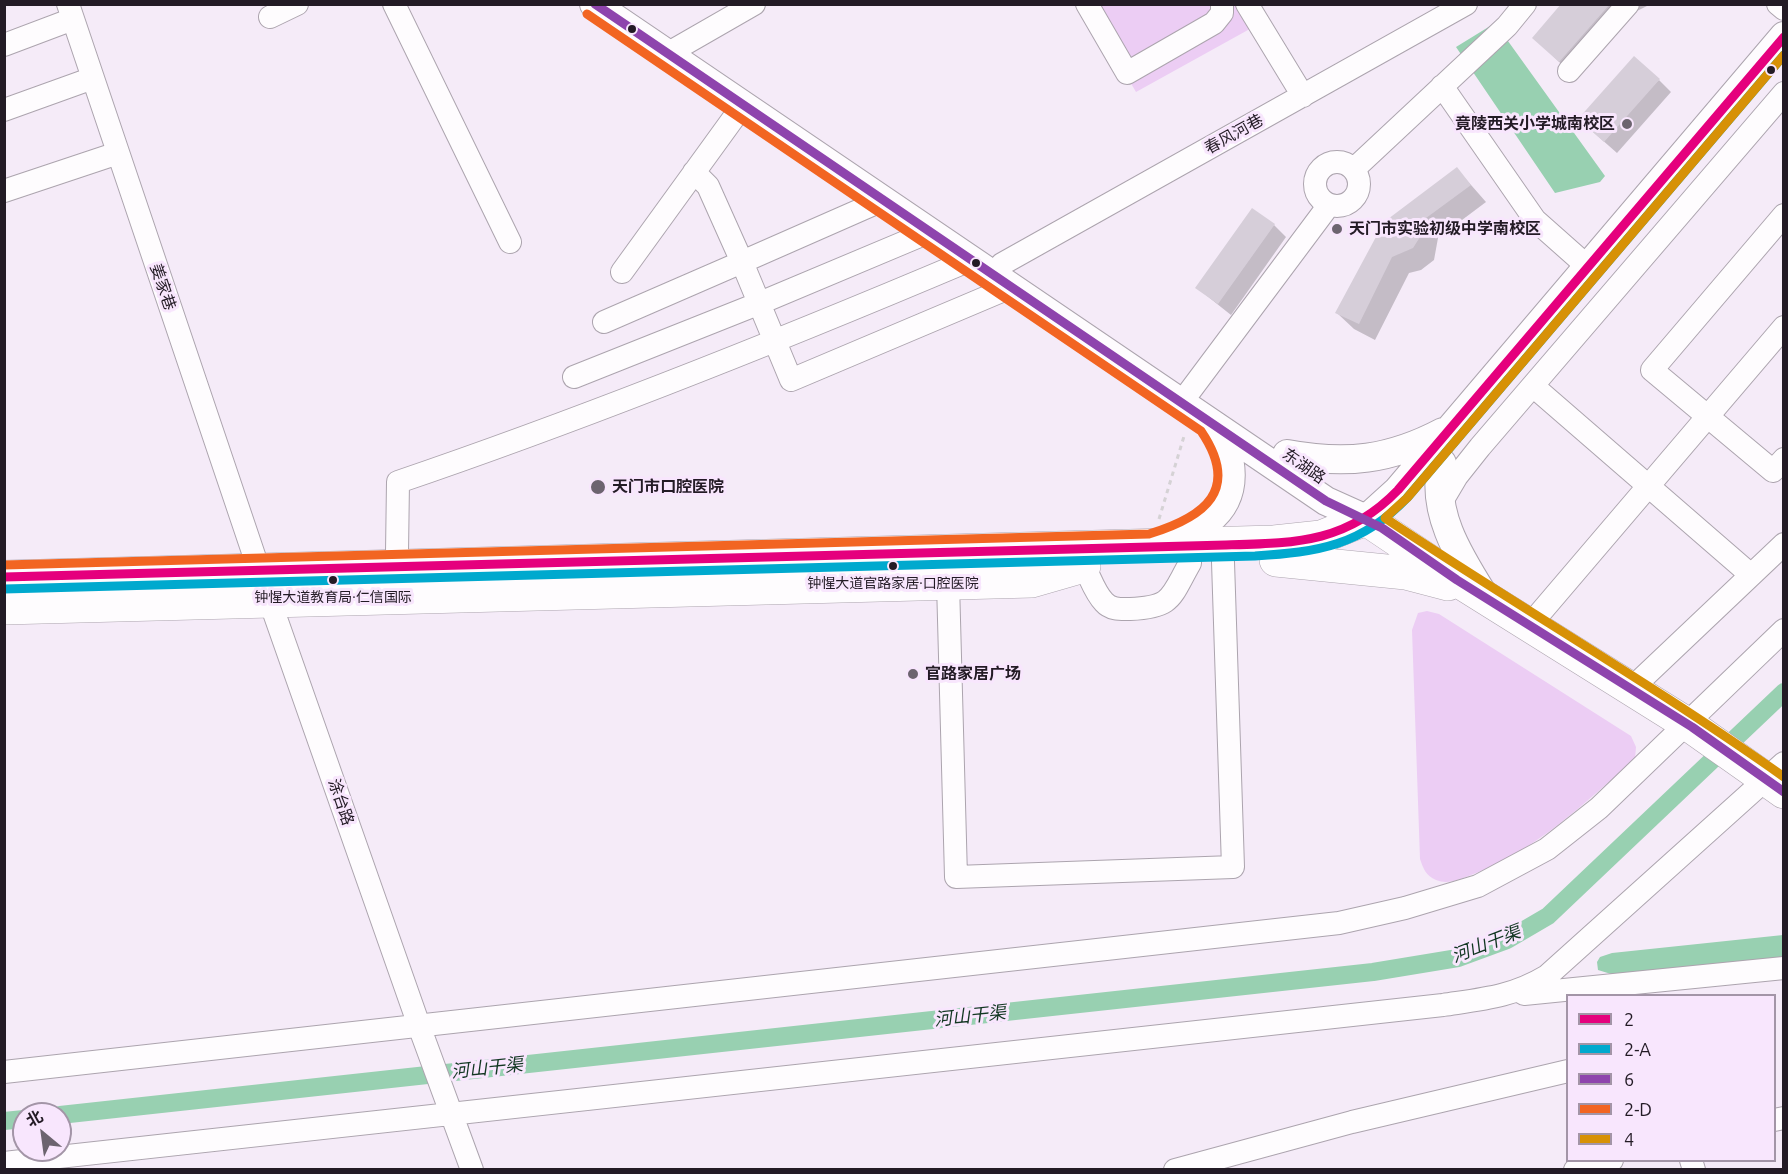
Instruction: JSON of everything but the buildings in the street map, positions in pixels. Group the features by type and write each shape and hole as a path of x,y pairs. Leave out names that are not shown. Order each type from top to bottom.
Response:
{"highway":[{"path":"262,579 1084,566 1276,560 1321,555 1355,544 1374,524"},
{"path":"4,608 262,579 398,552 1151,546 1296,540 1374,524 1529,626 1774,777"},
{"path":"4,595 788,549"},
{"path":"1276,560 1406,573 1451,585 1486,598"},
{"path":"18,570 262,579 948,583 1032,581 1084,566"}],"main road":[{"name":"东湖路","path":"594,4 672,50 1007,276 1326,501 1374,524"},
{"name":"东湖路","path":"614,4 743,105 970,260 1007,276"},
{"path":"1374,524 1398,490 1784,36"},
{"path":"1374,524 1403,509 1784,61"},
{"name":"东湖路","path":"1193,406 1287,454 1334,487 1374,524"},
{"path":"1151,546 1196,529 1218,512 1226,499 1232,476 1231,463 1223,442 1193,406"},
{"path":"1287,454 1332,460 1371,458 1409,448 1453,426"},
{"path":"1442,464 1438,487 1441,503 1457,550 1486,598"}],"street":[{"path":"270,17 297,4"},
{"path":"394,4 510,242"},
{"path":"672,50 754,4"},
{"path":"1087,4 1127,73 1214,23 1222,13 1222,4"},
{"path":"1247,4 1303,96"},
{"name":"春风河巷","path":"776,342 791,380 1007,276 1303,96 1466,4"},
{"path":"1354,169 1507,26 1525,4"},
{"path":"1569,71 1628,4"},
{"path":"1778,4 1784,9"},
{"path":"4,45 70,12"},
{"name":"姜家巷","path":"70,12 262,579"},
{"path":"4,110 93,78"},
{"path":"1442,86 1535,220 1588,267"},
{"path":"1441,503 1457,476 1784,93"},
{"path":"622,272 743,105"},
{"path":"4,191 118,153"},
{"path":"1334,162 1348,164 1354,169 1360,182 1356,196 1344,206 1329,205 1318,196 1315,181 1317,174 1327,164 1334,162"},
{"path":"694,172 708,186 776,342"},
{"path":"604,322 883,200"},
{"path":"1193,406 1329,205"},
{"path":"1784,215 1652,370 1773,471 1784,459"},
{"path":"574,376 760,303 929,232"},
{"path":"398,552 398,482 539,434 776,342 970,260"},
{"path":"1529,626 1784,327"},
{"path":"1533,386 1751,575"},
{"path":"1631,689 1784,544"},
{"path":"948,583 956,877 1233,867 1223,562"},
{"path":"1084,566 1104,603 1112,608 1122,609 1163,605 1171,597 1190,563"},
{"name":"涂台路","path":"262,579 449,1109"},
{"path":"4,1072 420,1030 1339,923 1405,908 1478,886 1547,849 1599,808 1689,725 1784,630"},
{"path":"1495,997 1524,990 1547,976 1774,777"},
{"path":"4,1163 449,1109 1784,968"},
{"path":"1175,1170 1352,1122 1566,1071"},
{"path":"449,1109 468,1169"},
{"path":"1575,1170 1608,1162"}],"path":[{"path":"1151,546 1193,406"}],"shaded area":[{"path":"1085,5 1243,5 1257,25 1136,92"},
{"path":"1495,23 1605,176 1600,182 1555,193 1456,47"},
{"path":"1427,611 1439,614 1631,736 1636,747 1635,759 1538,840 1495,865 1449,882 1436,880 1427,874 1420,859 1412,630 1418,613"},
{"path":"1783,935 1783,960 1611,974 1598,970 1597,962 1600,957 1612,953"}],"waterway":[{"name":"河山干渠","path":"72,1114 1373,972 1458,958 1507,940 1548,916 1784,692"},
{"name":"河山干渠","path":"4,1121 12,1120"}],"transit line":[{"name":"6","path":"595,4 1326,501 1382,528 1457,580 1692,727 1784,792"},
{"name":"2-D","path":"4,565 1149,534 1186,519 1201,509 1211,498 1217,485 1218,470 1213,452 1201,431 587,14"},
{"name":"2","path":"4,577 1251,544 1298,541 1319,537 1359,521 1398,490 1784,37"},
{"name":"2-A","path":"4,589 1255,556 1299,552 1337,544 1373,527 1407,498 1784,55"},
{"name":"4","path":"1784,55 1407,498 1385,518 1685,710 1784,777"}],"place":[{"name":"竟陵西关小学城南校区","path":"1627,124"},
{"name":"天门市实验初级中学南校区","path":"1337,229"},
{"name":"天门市口腔医院","path":"598,487"},
{"name":"钟惺大道官路家居·口腔医院","path":"893,566"},
{"name":"钟惺大道教育局·仁信国际","path":"333,580"},
{"name":"官路家居广场","path":"913,674"}]}
